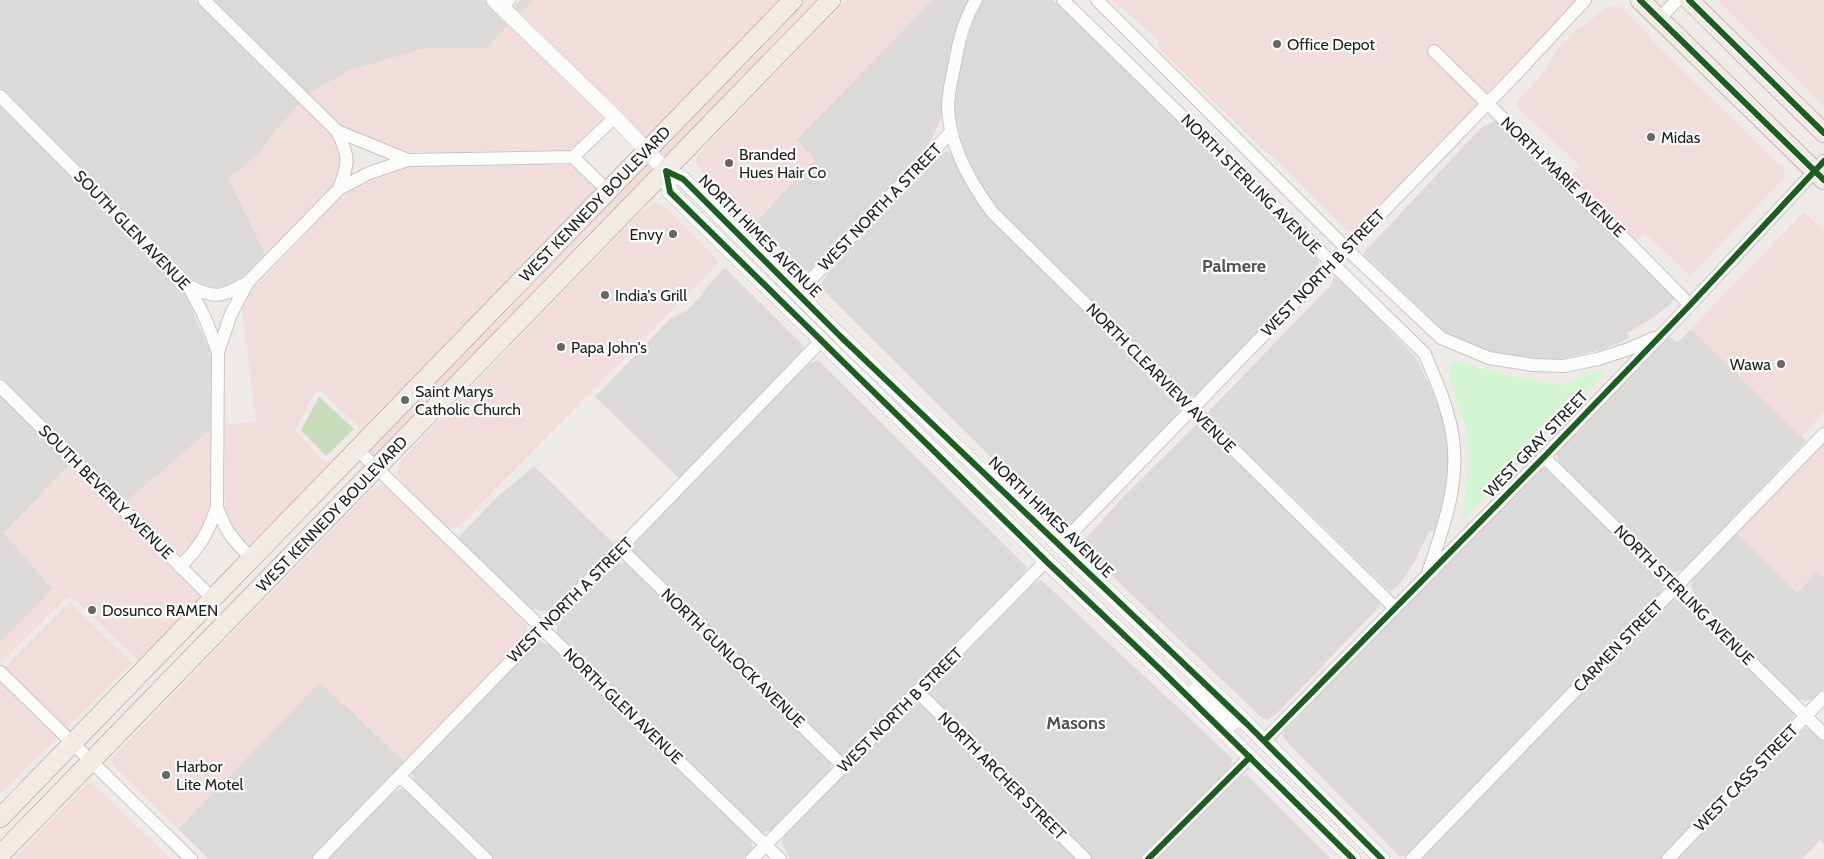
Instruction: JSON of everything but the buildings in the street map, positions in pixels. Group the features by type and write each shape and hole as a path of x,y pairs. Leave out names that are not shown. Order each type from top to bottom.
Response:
{"main road":[{"name":"WEST KENNEDY BOULEVARD","path":"0,818 793,0"},
{"name":"WEST KENNEDY BOULEVARD","path":"0,855 831,0"},
{"path":"1640,0 1821,171"},
{"path":"1689,0 1824,133"}],"street":[{"path":"204,0 337,132 346,151 346,169 339,189"},
{"name":"WEST NORTH A STREET","path":"798,293 952,132 948,107 951,79 958,46 976,0"},
{"name":"NORTH STERLING AVENUE","path":"1063,0 1425,354 1447,412 1455,454 1455,475 1450,502 1427,574"},
{"name":"NORTH STERLING AVENUE","path":"1097,0 1347,249 1441,338"},
{"name":"WEST NORTH B STREET","path":"1060,545 1488,104 1585,0"},
{"path":"1659,19 1677,0"},
{"path":"502,2 666,170"},
{"name":"NORTH MARIE AVENUE","path":"1434,51 1690,305"},
{"name":"SOUTH GLEN AVENUE","path":"0,96 188,285 205,318 218,352 217,507 210,528 200,546 180,567"},
{"path":"1194,127 1210,112"},
{"path":"188,285 205,294 215,295 229,293 248,282 339,189 369,173 408,160 574,157 615,117"},
{"path":"337,132 408,160"},
{"name":"NORTH CLEARVIEW AVENUE","path":"952,132 964,166 976,190 992,212 1394,607"},
{"path":"1229,164 1244,146"},
{"path":"574,157 608,191"},
{"name":"NORTH HIMES AVENUE","path":"666,170 683,179 798,293 1180,659 1382,859"},
{"name":"NORTH HIMES AVENUE","path":"666,170 670,192 1353,859"},
{"name":"WEST GRAY STREET","path":"1264,741 1394,607 1544,457 1821,171"},
{"path":"218,352 231,314 248,282"},
{"path":"1425,354 1441,338 1489,358 1564,366 1598,359 1629,349 1661,335"},
{"name":"WEST NORTH A STREET","path":"319,859 822,341"},
{"name":"SOUTH BEVERLY AVENUE","path":"0,386 212,598"},
{"name":"CARMEN STREET","path":"1412,859 1824,434"},
{"name":"NORTH GLEN AVENUE","path":"358,449 780,859"},
{"name":"NORTH STERLING AVENUE","path":"1544,457 1824,734"},
{"name":"SOUTH GLEN AVENUE","path":"217,507 223,525 231,538 251,558"},
{"name":"NORTH GUNLOCK AVENUE","path":"621,549 844,767"},
{"name":"WEST NORTH B STREET","path":"752,859 1046,560"},
{"path":"0,672 190,859"},
{"path":"1164,673 1188,682 1246,735 1264,741"},
{"name":"NORTH ARCHER STREET","path":"918,692 1085,859"},
{"name":"WEST CASS STREET","path":"1668,859 1824,697"},
{"path":"1148,859 1250,757 1274,765 1346,835 1363,841"},
{"path":"400,776 486,859"}],"shaded area":[{"path":"0,0 194,0 300,104 276,130 262,151 229,179 265,254 243,276 226,286 214,288 207,287 193,279 0,87"},
{"path":"214,0 485,0 509,24 487,48 426,48 348,71 309,94"},
{"path":"520,0 534,0 519,14 512,8"},
{"path":"534,0 782,0 647,140 519,14"},
{"path":"804,0 820,0 665,160 657,151"},
{"path":"847,0 932,0 797,140 815,159 755,223 702,173 696,162 698,154"},
{"path":"932,0 970,0 949,56 940,121 931,140 910,168 812,269 804,271 755,223 815,159 796,140"},
{"path":"982,0 1053,0 1317,255 1319,262 1315,270 1198,394 1191,396 1187,394 997,208 978,182 966,159 954,110 958,73 976,9"},
{"path":"1112,0 1577,0 1557,24 1354,232 1347,230 1273,156 1265,151 1162,51 1158,46 1157,38"},
{"path":"1717,0 1824,0 1824,105 1770,53"},
{"path":"1614,6 1620,7 1648,34 1651,40 1785,170 1783,179 1690,276 1645,233 1636,241 1571,177 1580,166 1518,108 1518,101 1546,70 1554,53 1580,27 1606,9"},
{"path":"509,24 604,116 569,150 407,152 342,126 309,94 348,71 426,48 487,48"},
{"path":"300,104 331,135 339,152 339,166 333,185 265,254 229,179 261,151 276,130"},
{"path":"0,106 183,290 210,351 210,430 126,502 0,376"},
{"path":"1496,120 1675,299 1648,321 1627,333 1629,338 1605,349 1561,359 1533,360 1483,350 1445,332 1364,255 1366,250 1481,128"},
{"path":"947,151 953,156 966,186 981,206 1180,405 1179,413 1073,523 1065,527 1057,523 819,286 835,264"},
{"path":"648,161 656,170 376,457 368,449"},
{"path":"571,165 597,191 251,547 237,534 225,508 225,425 256,421 242,309 254,288 341,198 344,199 345,195 373,180 410,167","holes":["318,391 323,393 360,428 358,434 330,462 322,460 295,430 314,394"]},
{"path":"655,203 664,206 719,262 461,524 454,529 450,529 406,486 397,473 401,460 639,214"},
{"path":"1804,212 1824,231 1824,412 1801,437 1691,329"},
{"path":"725,268 804,346 800,355 680,479 595,397 670,319 687,310"},
{"path":"1334,277 1344,282 1416,358 1445,424 1450,471 1440,516 1435,531 1429,531 1415,561 1399,585 1390,592 1207,413 1330,286"},
{"path":"1691,329 1806,441 1683,570 1673,572 1668,570 1559,464 1556,452 1667,334 1677,343"},
{"path":"818,360 1027,567 1024,574 847,754 842,755 632,550 636,542 799,373 809,364"},
{"path":"0,396 69,465 4,533 53,589 0,643"},
{"path":"1198,423 1379,600 1380,604 1276,714 1267,720 1262,718 1081,546 1125,495"},
{"path":"210,430 210,505 203,524 193,542 179,556 126,502"},
{"path":"1824,442 1824,577 1817,571 1798,590 1798,593 1737,533"},
{"path":"69,465 201,598 139,663 71,596 66,598 0,663 0,643 53,589 4,533"},
{"path":"534,466 615,545 552,610 546,611 531,609 458,538 495,499"},
{"path":"1544,468 1662,580 1663,590 1410,852 1400,857 1283,737 1284,732 1534,471"},
{"path":"380,485 388,488 526,622 527,629 523,641 405,762 320,682 178,829 114,766 111,759 370,491 379,489"},
{"path":"1737,533 1797,593 1817,570 1824,577 1824,688 1813,699 1805,701 1797,699 1695,598 1691,585 1694,577"},
{"path":"617,562 626,563 830,761 831,771 773,830 763,832 758,829 557,635 557,623"},
{"path":"1041,580 1233,759 1229,769 1140,859 1091,859 931,698 929,693 935,682 1034,584"},
{"path":"1673,599 1680,600 1792,710 1794,715 1789,726 1661,859 1422,859 1668,601"},
{"path":"70,602 132,663 0,794 0,672"},
{"path":"542,642 551,646 704,795 744,830 751,841 752,848 743,859 494,859 417,785 412,774 415,769 537,643"},
{"path":"320,682 405,762 311,859 209,859 178,829"},
{"path":"922,704 1078,859 790,859 782,841 784,835 908,709"},
{"path":"1805,728 1812,730 1824,742 1824,844 1820,840 1802,859 1677,859 1799,733"},
{"path":"1247,775 1331,859 1156,859 1230,785 1242,776"},
{"path":"87,784 92,784 96,787 171,859 14,859"},
{"path":"400,789 405,790 476,859 328,859 390,794"}],"green space":[{"path":"1456,362 1524,379 1562,385 1602,370 1605,373 1462,521 1467,485 1468,449 1465,425 1450,376 1452,363"},
{"path":"319,397 354,429 326,456 301,430"}],"cycle path":[{"path":"1640,0 1824,180"},
{"path":"1689,0 1824,133"},
{"path":"1264,741 1544,457 1690,305 1824,161"},
{"path":"666,171 683,179 841,337 1247,724 1382,859"},
{"path":"666,171 670,192 1353,859"},
{"path":"1148,859 1250,757"}],"place":[{"name":"Office Depot","path":"1277,44"},
{"name":"Midas","path":"1651,137"},
{"name":"Branded Hues Hair Co","path":"729,163"},
{"name":"Envy","path":"673,234"},
{"name":"India's Grill","path":"605,295"},
{"name":"Papa John's","path":"561,347"},
{"name":"Wawa","path":"1781,364"},
{"name":"Saint Marys Catholic Church","path":"405,400"},
{"name":"Dosunco RAMEN","path":"92,610"},
{"name":"Harbor Lite Motel","path":"166,775"}],"district":[{"name":"Palmere","path":"1234,266"},
{"name":"Masons","path":"1076,723"}]}
